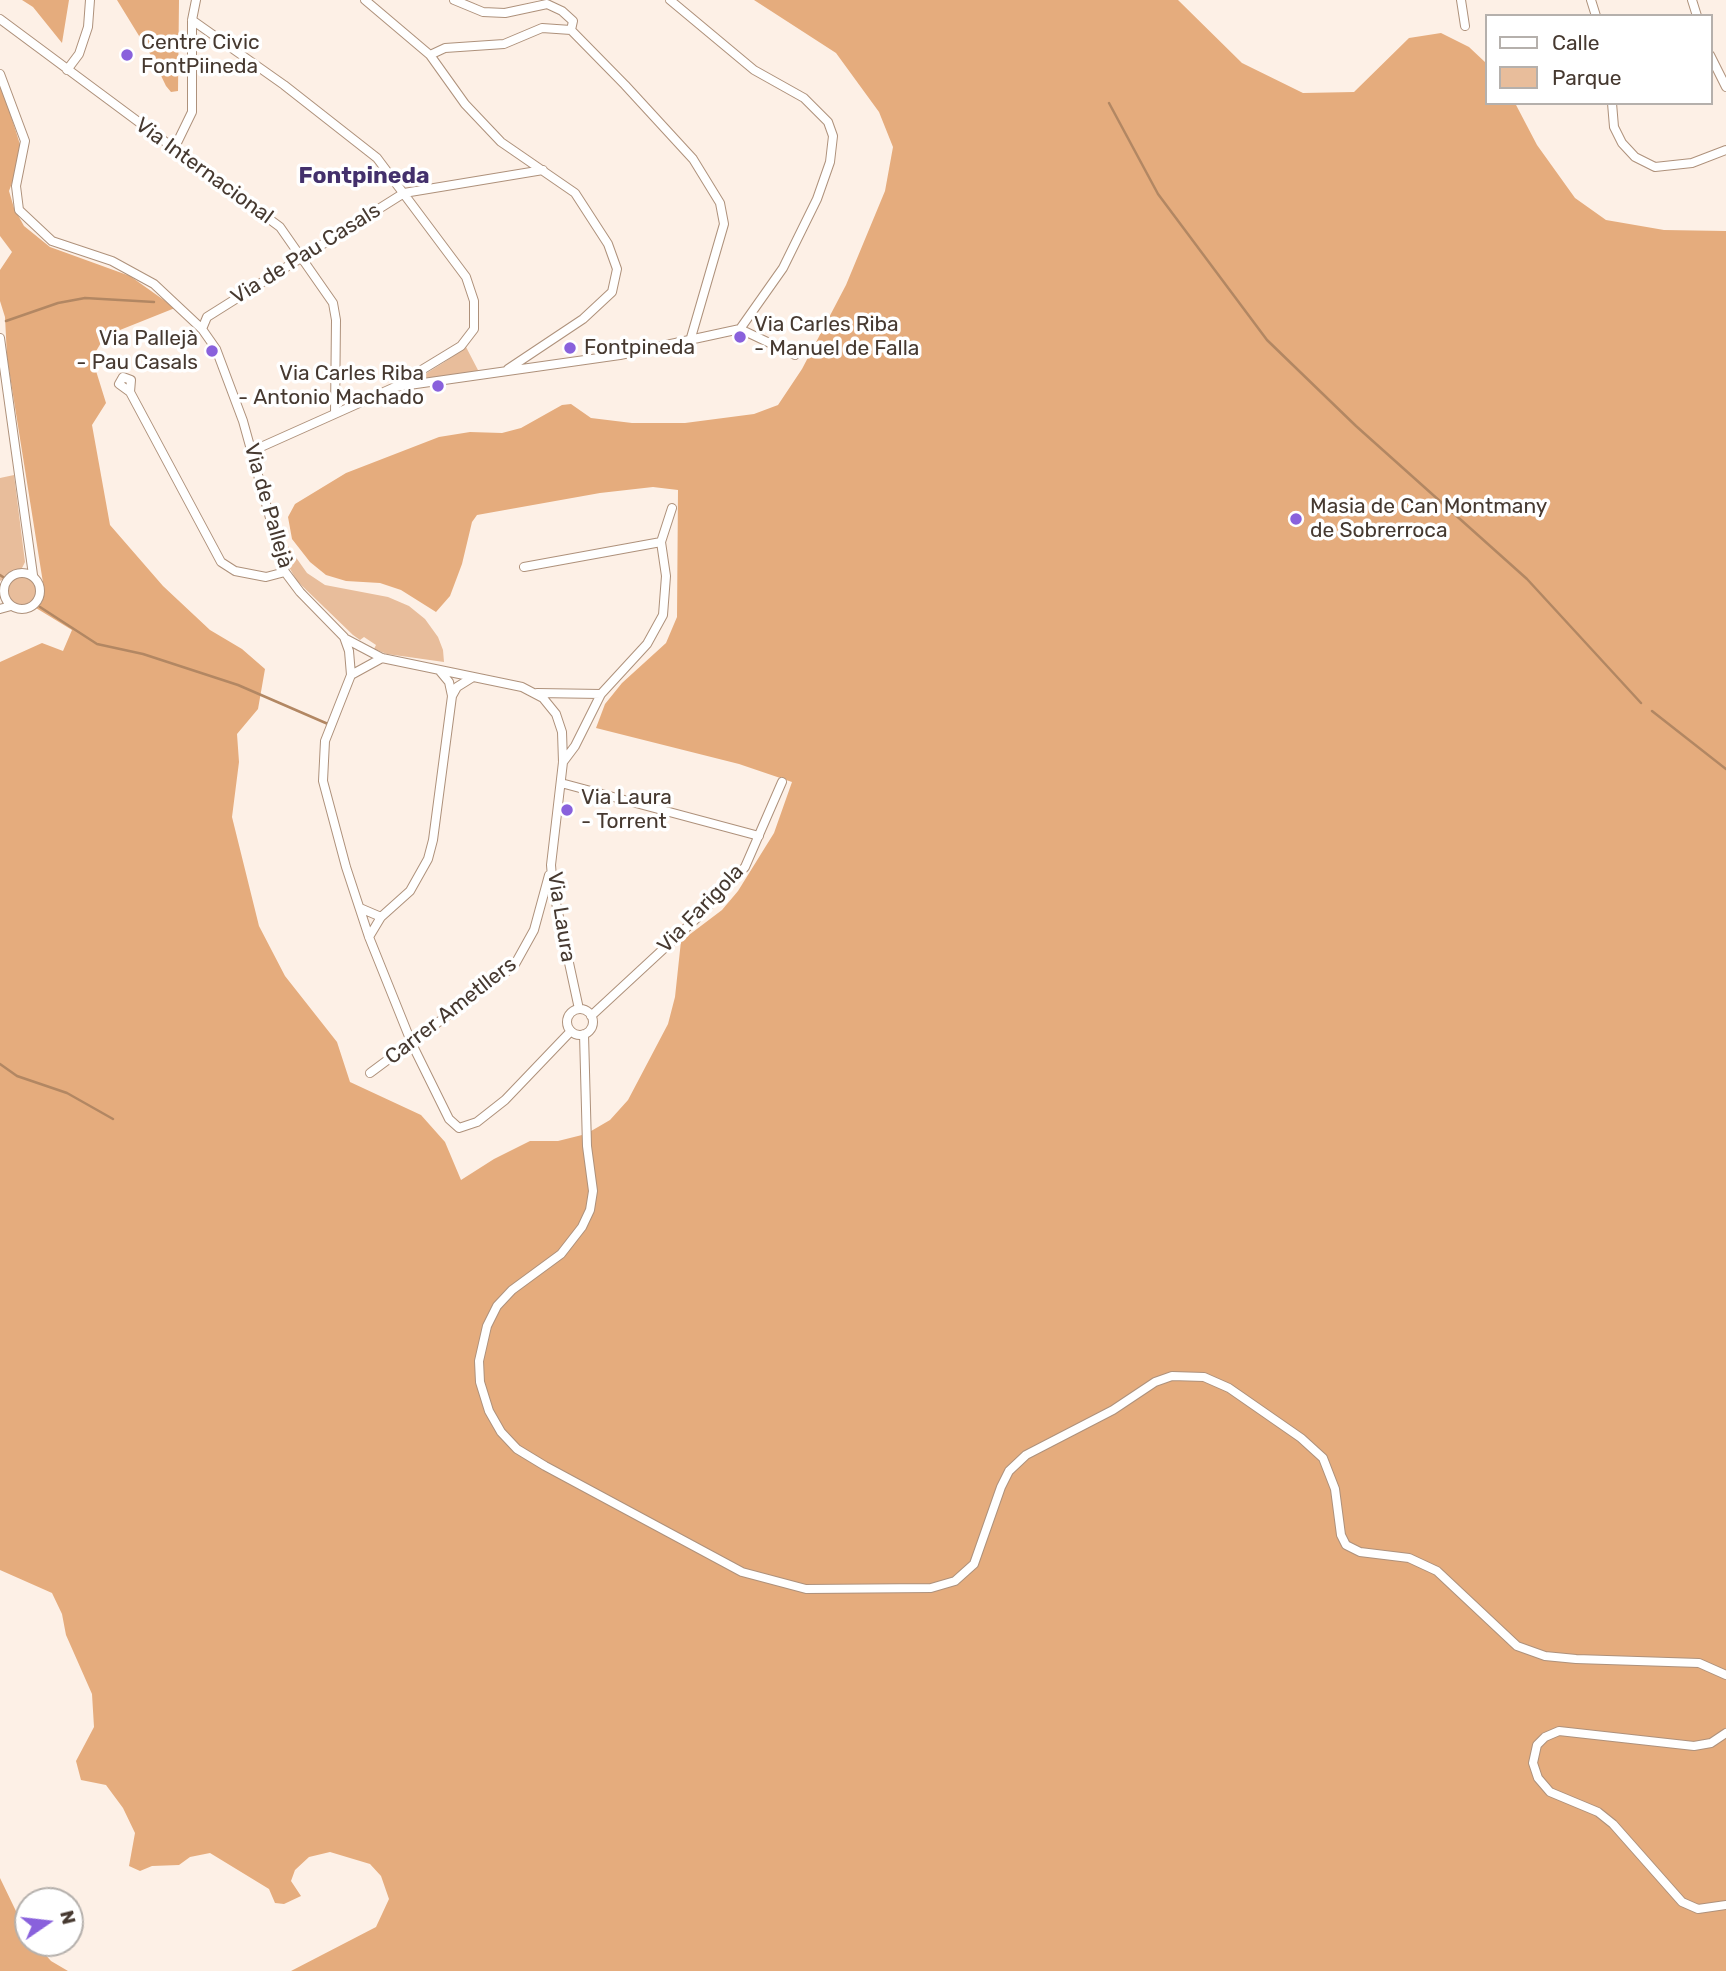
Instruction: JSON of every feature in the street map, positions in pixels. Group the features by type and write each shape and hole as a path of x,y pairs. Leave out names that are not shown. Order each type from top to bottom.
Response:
{"street":[{"path":"67,70 79,54 88,27 90,0"},
{"path":"174,149 192,112 192,20 196,0"},
{"path":"365,0 430,55 466,104 501,142 575,193 608,243 617,269 612,292 583,319 505,371"},
{"path":"454,0 483,12 505,13 547,4 562,10 573,21 571,30"},
{"path":"670,0 754,70 804,97 828,122 833,136 830,162 817,199 783,268 740,329"},
{"path":"1461,0 1465,26"},
{"name":"Via Internacional","path":"0,19 280,227 333,303 336,320 335,413"},
{"path":"192,20 284,85 377,158 466,277 474,301 474,329 461,346 394,387 252,451"},
{"path":"430,55 445,48 504,44 542,29 571,30 692,159 720,203 724,224 690,341"},
{"path":"1712,58 1726,87"},
{"name":"Via de Pallejà","path":"0,74 25,141 16,200 26,220 52,241 112,261 154,284 202,329 225,369 252,451 254,467 285,572 300,592 344,637 382,658 522,687 536,693 601,694"},
{"path":"1612,105 1614,127 1622,143 1635,158 1656,167 1692,163 1726,150"},
{"name":"Via de Pau Casals","path":"202,329 207,317 404,193 543,170"},
{"path":"394,387 621,355 740,329 795,355"},
{"path":"0,338 33,575 40,588 37,601 26,609 11,606 0,609"},
{"path":"130,392 221,562 235,571 267,577 285,572"},
{"path":"563,762 575,746 601,694 647,643 663,615 666,576 661,542 671,508"},
{"path":"524,567 661,542"},
{"path":"11,606 2,591 11,575 26,572 33,575"},
{"path":"344,637 349,651 351,675 325,741 322,770 346,867 369,937 412,1044 449,1119 459,1128 477,1122 505,1100 571,1031"},
{"path":"351,675 382,658"},
{"path":"369,937 381,917 410,891 428,859 452,696 449,682 439,670"},
{"path":"452,696 457,687 473,677"},
{"name":"Via Laura","path":"536,693 556,714 563,740 561,783 551,865 558,917 579,1009"},
{"name":"Via Farigola","path":"591,1016 698,917 739,873 760,836 782,782"},
{"path":"561,783 760,836"},
{"name":"Carrer Ametllers","path":"370,1073 513,966 534,930 551,865"},
{"path":"360,908 381,917"},
{"path":"571,1031 568,1019 579,1009 591,1016 592,1027 584,1034 586,1136 593,1191 590,1210 582,1227 561,1254 512,1290 497,1306 487,1326 479,1361 480,1382 501,1432 517,1449 555,1472 742,1572 806,1589 932,1588 955,1581 974,1564 1001,1487 1009,1471 1026,1455 1112,1410 1155,1382 1172,1376 1204,1377 1229,1388 1301,1438 1323,1458 1333,1482 1341,1535 1346,1545 1360,1552 1409,1558 1437,1571 1517,1646 1545,1656 1576,1659 1699,1663 1726,1675"},
{"path":"571,1031 584,1034"},
{"path":"1726,1733 1710,1743 1695,1746 1559,1731 1545,1737 1537,1745 1533,1757 1534,1771 1546,1788 1556,1796 1598,1812 1613,1824 1682,1902 1698,1909 1726,1905"}],"green space":[{"path":"466,347 479,372 417,379 443,363"},
{"path":"14,475 25,562 22,568 0,581 0,478"},
{"path":"278,532 307,573 325,585 388,597 409,606 425,619 438,637 444,662 387,654 374,649 376,645 364,637 360,640 353,635 297,581 289,567"},
{"path":"22,576 33,580 37,591 33,602 22,606 11,602 7,591 11,580"}],"shaded area":[{"path":"22,0 69,0 62,43 33,7"},
{"path":"117,0 179,0 178,91 171,92 166,86 152,57"},
{"path":"754,0 1178,0 1242,63 1303,93 1354,92 1409,38 1441,33 1469,47 1484,61 1484,105 1516,105 1537,145 1575,198 1606,220 1664,230 1726,231 1726,1971 291,1971 376,1927 389,1899 381,1876 370,1864 330,1852 309,1857 295,1870 291,1881 301,1896 284,1904 275,1903 269,1889 210,1853 190,1857 179,1865 152,1866 140,1871 129,1866 135,1833 123,1808 106,1785 81,1780 76,1761 94,1727 92,1694 66,1635 62,1614 52,1593 0,1570 0,662 42,643 63,651 72,630 36,608 42,602 44,589 7,357 5,317 0,301 0,270 12,252 0,236 0,81 23,154 9,191 14,208 24,226 50,247 130,276 175,308 105,336 92,358 106,403 92,425 110,525 163,586 210,630 242,649 265,669 258,709 237,734 239,762 232,817 259,926 285,976 337,1042 350,1082 421,1115 445,1142 461,1180 530,1141 558,1141 586,1134 610,1120 628,1100 668,1024 675,997 681,941 722,910 738,891 774,833 792,782 739,764 596,728 605,704 622,683 666,643 677,617 678,490 653,487 600,493 477,515 472,522 462,564 450,596 436,612 401,590 380,583 346,581 326,575 310,562 292,539 288,517 295,504 346,473 439,437 470,432 502,433 521,428 562,405 571,404 591,418 632,423 685,423 754,414 778,405 802,369 846,285 885,191 893,147 879,112 836,53"},
{"path":"0,1878 14,1907 14,1957 47,1957 68,1971 0,1971"}],"waterway":[{"path":"1109,103 1158,194 1267,340 1356,426 1527,579 1641,703"},
{"path":"6,321 58,303 85,298 154,302"},
{"path":"0,575 6,579"},
{"path":"40,607 97,644 143,654 238,685 328,724"},
{"path":"1652,711 1726,769"},
{"path":"0,1064 17,1076 67,1093 113,1119"}],"place":[{"name":"Centre Civic FontPiineda","path":"127,55"},
{"name":"Via Carles Riba - Manuel de Falla","path":"740,337"},
{"name":"Fontpineda","path":"570,348"},
{"name":"Via Pallejà - Pau Casals","path":"212,351"},
{"name":"Via Carles Riba - Antonio Machado","path":"438,386"},
{"name":"Masia de Can Montmany de Sobrerroca","path":"1296,519"},
{"name":"Via Laura - Torrent","path":"567,810"}],"district":[{"name":"Fontpineda","path":"364,176"}]}
